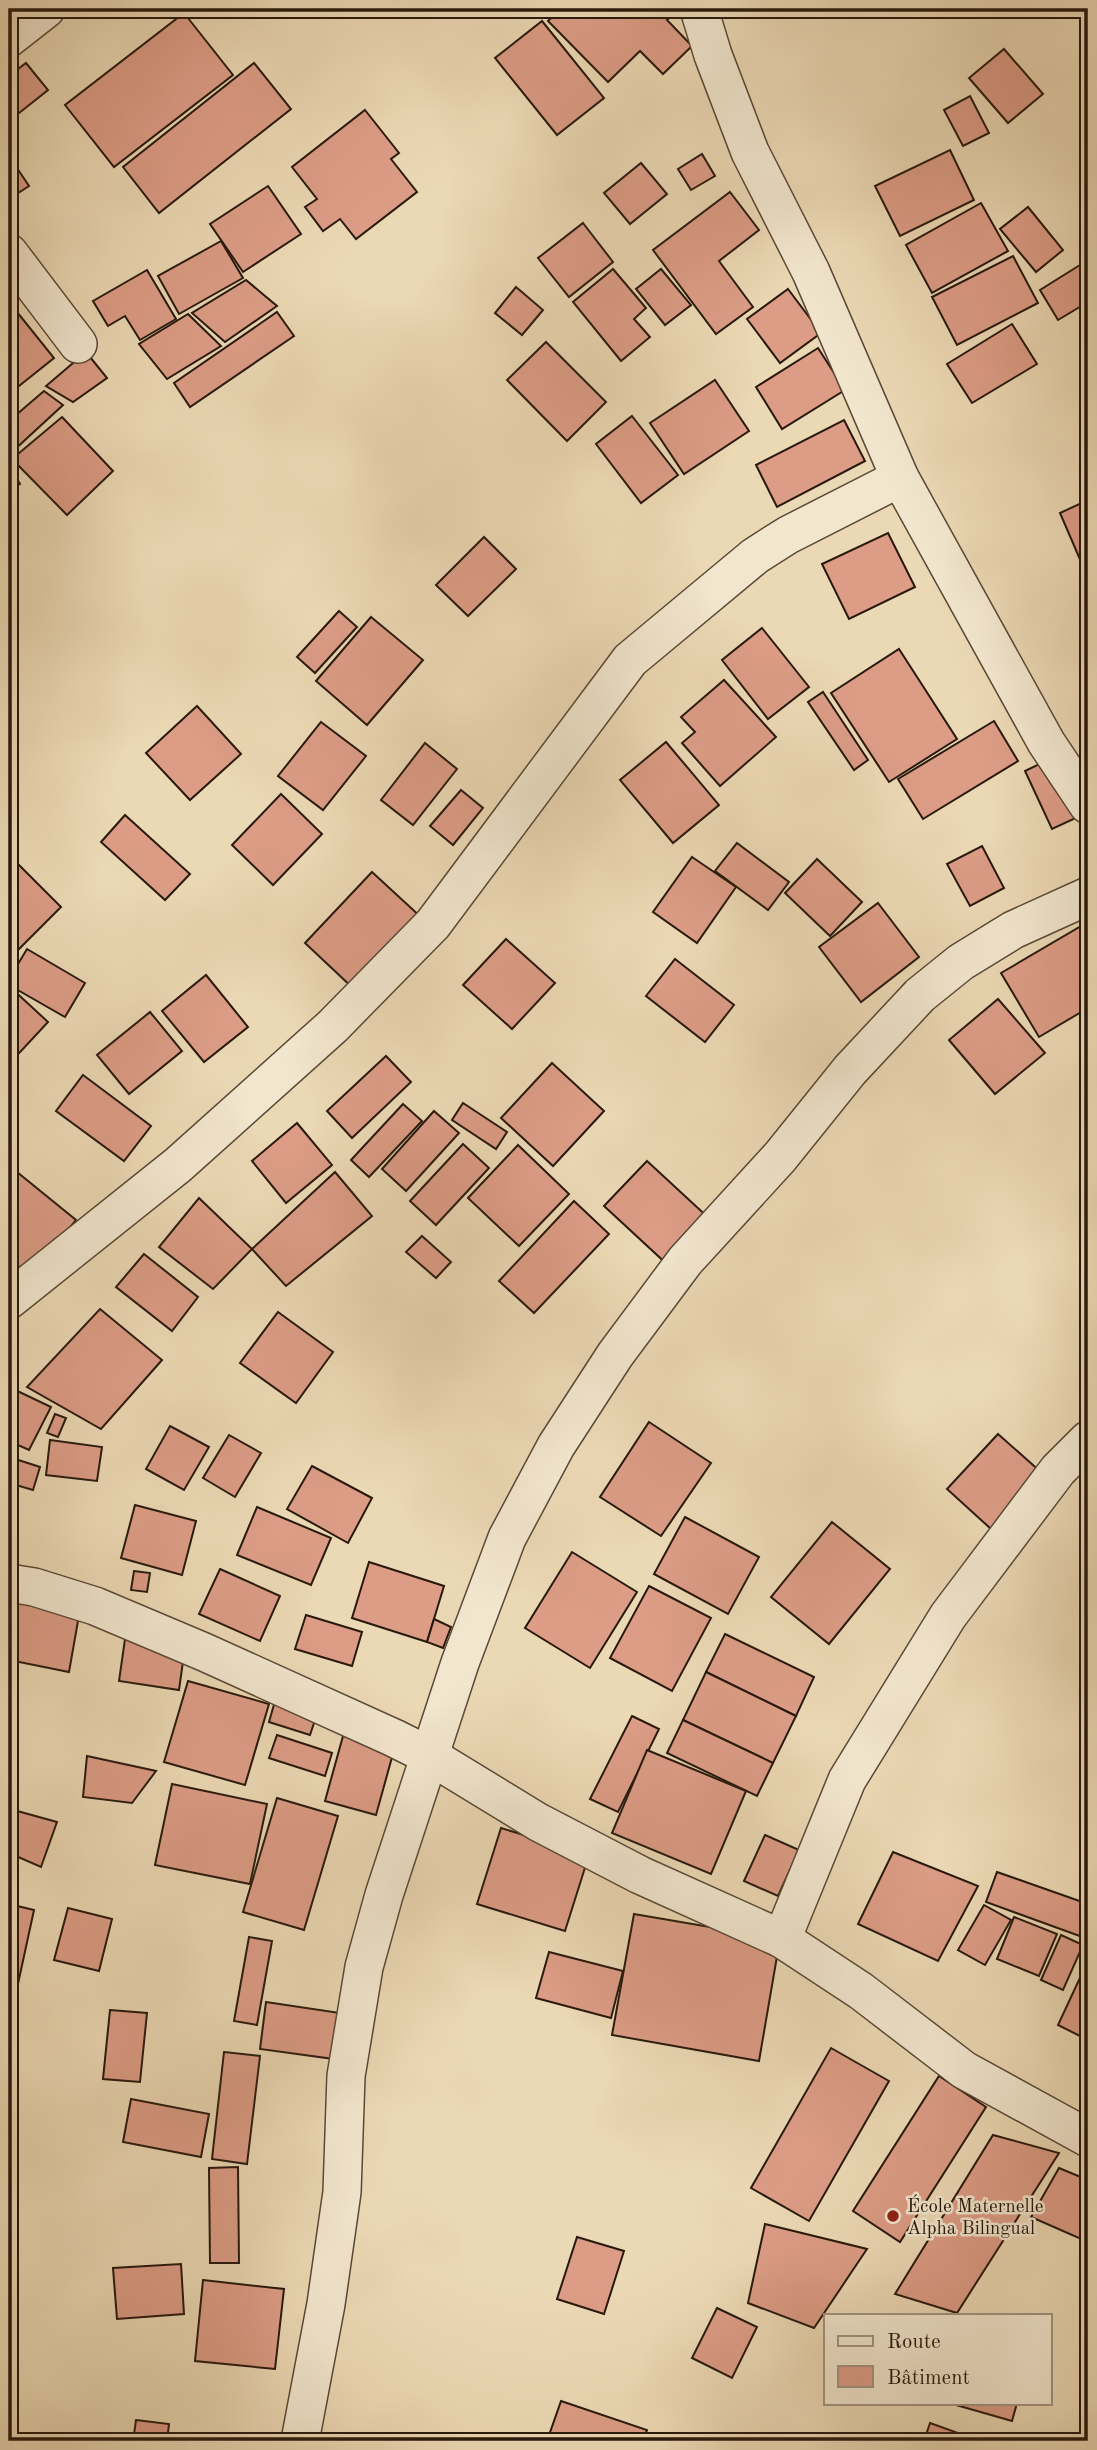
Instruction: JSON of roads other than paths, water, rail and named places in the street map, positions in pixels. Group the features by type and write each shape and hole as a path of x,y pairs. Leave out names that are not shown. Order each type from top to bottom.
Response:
{"street":[{"path":"9,38 46,9"},
{"path":"699,9 713,55 750,152 811,272 900,478 1046,742 1088,805"},
{"path":"9,253 78,344"},
{"path":"9,1300 178,1165 333,1026 433,924 631,660 755,556 788,535 900,478"},
{"path":"300,2441 326,2304 342,2192 346,2076 364,1967 384,1895 460,1662 507,1538 556,1446 615,1355 685,1261 780,1157 850,1070 920,995 961,962 1013,930 1088,895"},
{"path":"782,1939 854,1768 948,1616 1059,1471 1088,1440"},
{"path":"9,1583 34,1587 95,1606 323,1705 430,1756 538,1822 640,1875 782,1939 861,1991 964,2070 1088,2138"}],"place":[{"name":"École Maternelle Alpha Bilingual","path":"893,2216"}]}
